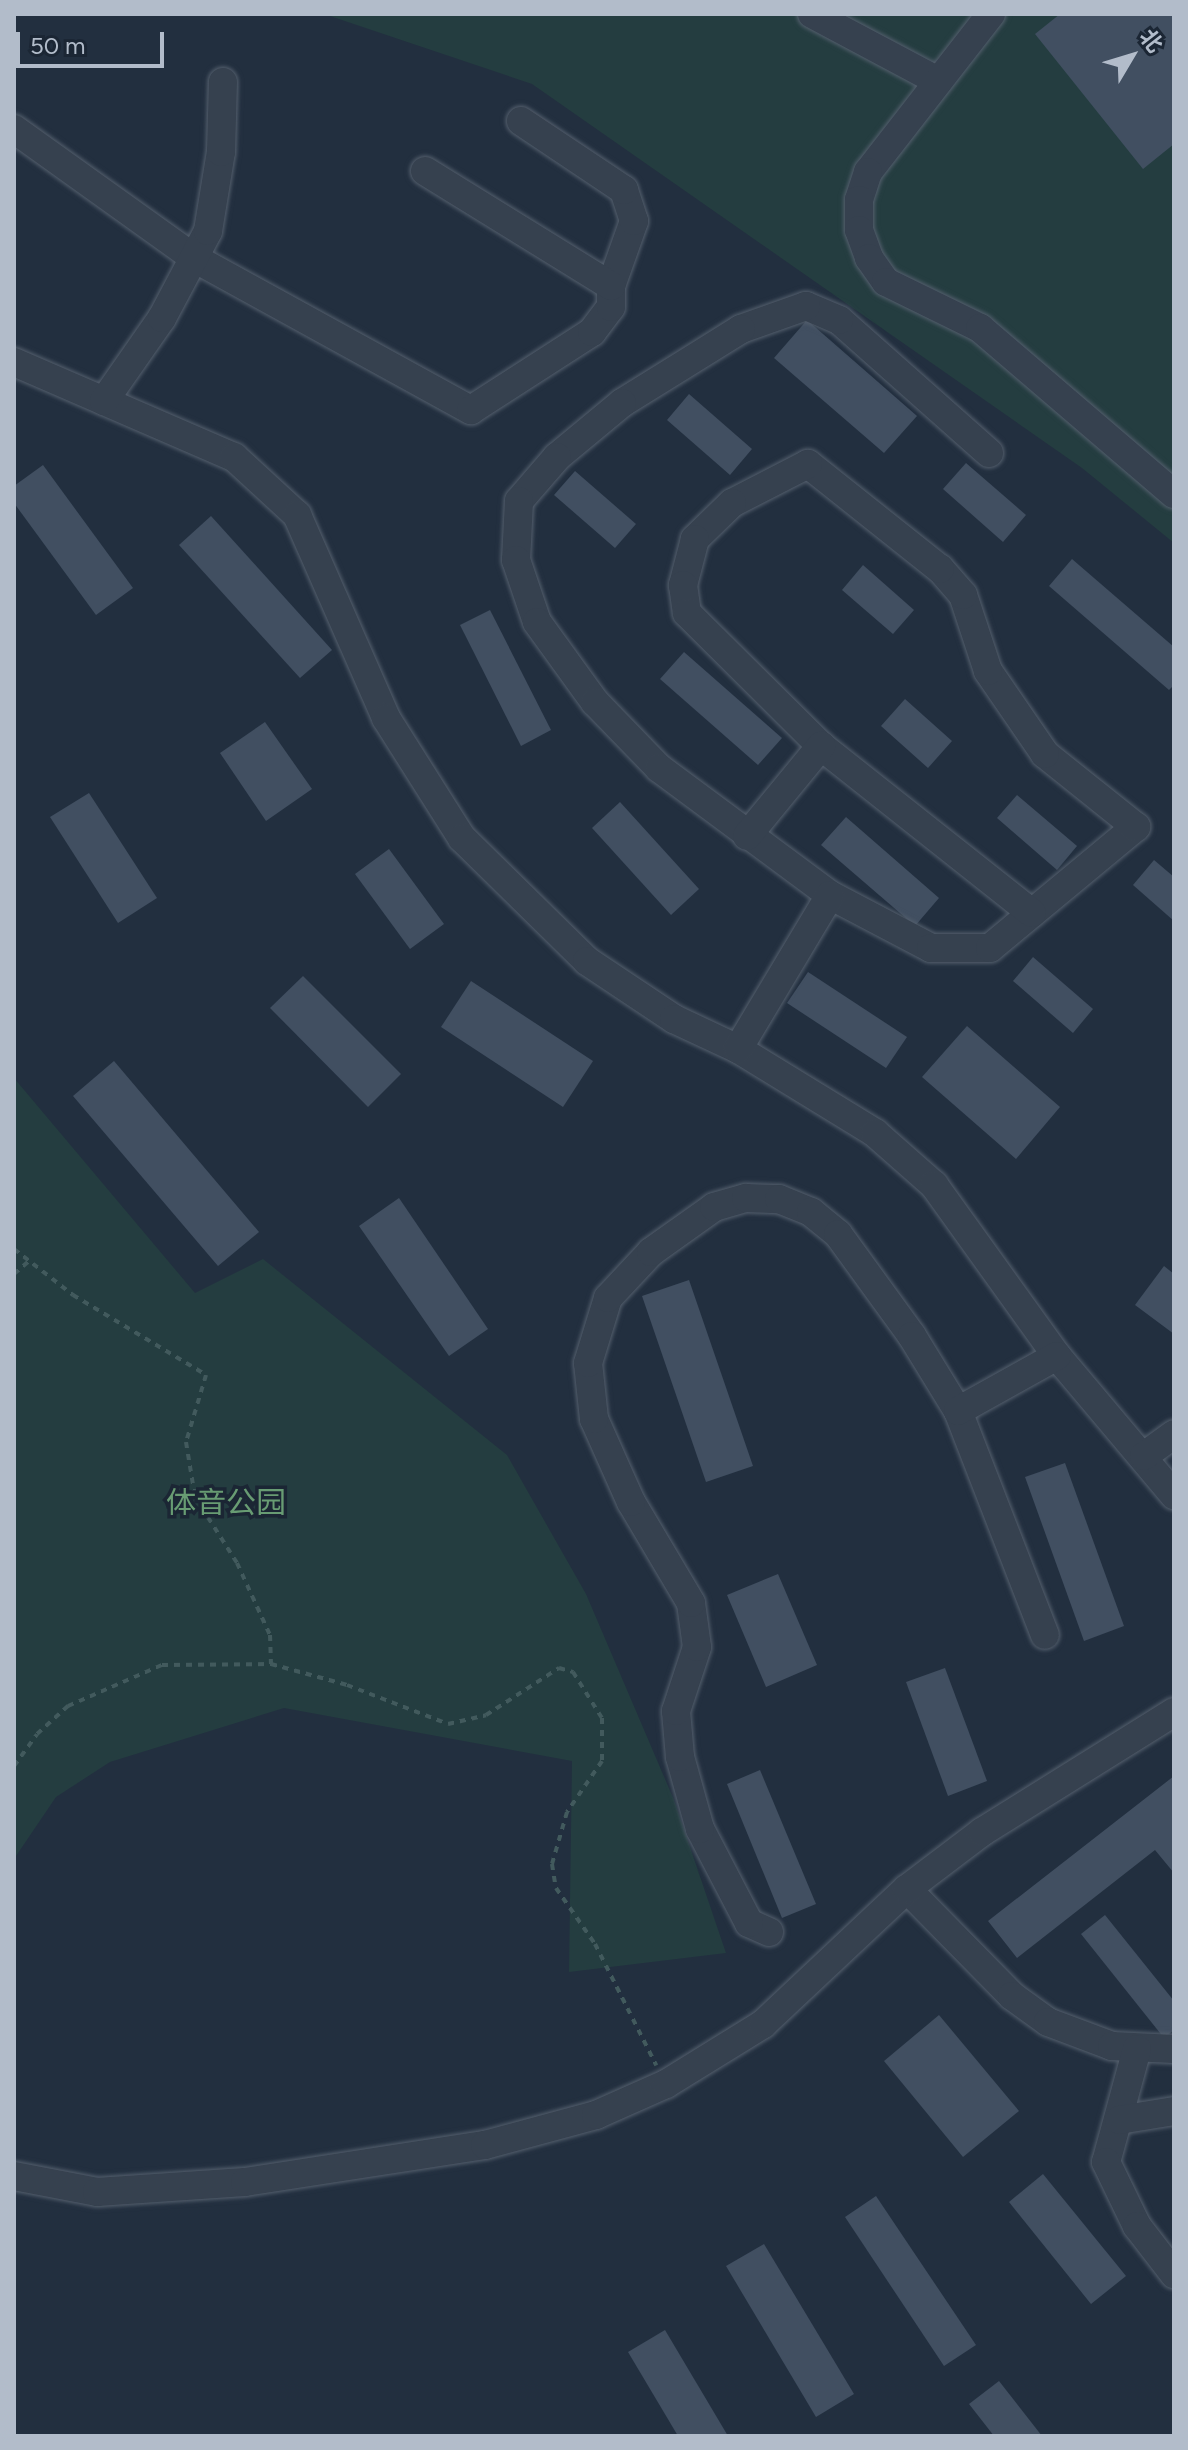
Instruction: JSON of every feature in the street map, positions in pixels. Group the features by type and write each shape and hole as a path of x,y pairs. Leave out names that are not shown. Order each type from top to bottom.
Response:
{"street":[{"path":"812,14 938,81"},
{"path":"991,14 868,172 859,200 859,230 869,258 886,282 980,328 1174,494"},
{"path":"104,401 162,318 194,258 210,218 221,152 223,82"},
{"path":"14,129 194,258 471,410 592,332 611,307 611,286 634,221 624,190 521,121"},
{"path":"425,171 611,286"},
{"path":"989,453 839,320 806,306 741,329 622,403 557,457 519,501 516,560 537,622 595,702 659,768 830,895 931,948 990,948 1136,827 1045,754 988,671 963,595 947,578 808,464 732,503 695,539 683,585 687,613 821,746 1032,913"},
{"path":"14,362 234,457 297,515 386,718 462,838 587,961 674,1019 738,1049 875,1133 934,1185 1057,1356 1174,1495"},
{"path":"747,836 821,746"},
{"path":"738,1049 830,895"},
{"path":"769,1932 749,1923 723,1883 700,1829 680,1757 676,1711 697,1647 691,1603 631,1502 594,1419 588,1363 608,1298 651,1252 714,1207 762,1197 796,1204 838,1234 958,1411 1045,1635"},
{"path":"958,1411 1057,1356"},
{"path":"1144,1456 1174,1434"},
{"path":"14,2176 97,2192 245,2182 523,2138 596,2115 666,2084 763,2024 907,1889 982,1832 1174,1712"},
{"path":"907,1889 1030,2010 1089,2040 1137,2049 1174,2049"},
{"path":"1137,2049 1106,2162 1137,2226 1174,2274"},
{"path":"1119,2120 1174,2111"}],"path":[{"path":"14,1249 73,1295 206,1375 186,1442 195,1497 237,1563 270,1635 271,1664"},
{"path":"14,1274 29,1261"},
{"path":"14,1766 37,1734 68,1706 162,1665 271,1664 347,1685 448,1724 486,1715 559,1668 573,1672 602,1718 602,1761 567,1812 552,1864 556,1888 595,1944 666,2084"}],"green space":[{"path":"324,14 1174,14 1174,543 1082,468 532,84"},
{"name":"体音公园","path":"14,1078 195,1293 263,1259 507,1455 586,1594 674,1800 726,1953 569,1972 572,1761 284,1708 110,1762 56,1797 14,1859"}],"building":[{"path":"1060,14 1174,14 1174,144 1143,169 1035,34"},
{"path":"807,320 917,416 884,453 774,358"},
{"path":"689,394 752,449 730,475 667,420"},
{"path":"966,463 1026,515 1003,542 943,489"},
{"path":"43,465 133,588 96,615 14,503 14,486"},
{"path":"575,471 636,524 615,548 554,495"},
{"path":"211,516 332,650 300,678 179,545"},
{"path":"1072,559 1174,647 1174,685 1169,690 1049,586"},
{"path":"863,565 914,610 893,634 842,590"},
{"path":"490,610 551,730 521,746 460,625"},
{"path":"684,652 782,738 758,765 660,679"},
{"path":"905,699 952,741 928,768 881,726"},
{"path":"265,722 312,789 266,821 220,753"},
{"path":"89,793 157,898 118,923 50,817"},
{"path":"1017,795 1077,846 1057,870 997,818"},
{"path":"620,802 699,889 671,915 592,828"},
{"path":"846,817 939,898 915,926 821,845"},
{"path":"389,849 444,924 410,949 355,874"},
{"path":"1154,860 1174,877 1174,921 1133,885"},
{"path":"1033,957 1093,1009 1073,1033 1013,981"},
{"path":"808,972 907,1037 886,1068 787,1003"},
{"path":"303,976 401,1074 368,1107 270,1008"},
{"path":"471,981 593,1061 563,1107 441,1027"},
{"path":"967,1026 1060,1107 1016,1159 922,1077"},
{"path":"114,1061 259,1232 218,1266 73,1096"},
{"path":"399,1198 488,1329 449,1356 359,1226"},
{"path":"1164,1266 1174,1274 1174,1334 1135,1305"},
{"path":"689,1280 753,1466 706,1482 642,1296"},
{"path":"1065,1463 1124,1626 1084,1641 1025,1477"},
{"path":"778,1574 817,1665 766,1687 727,1595"},
{"path":"945,1668 987,1781 948,1796 906,1682"},
{"path":"760,1770 816,1904 782,1918 727,1784"},
{"path":"1174,1776 1174,1873 1155,1850 1017,1958 988,1921"},
{"path":"1105,1915 1174,2001 1174,2030 1164,2038 1081,1934"},
{"path":"939,2015 1019,2111 963,2157 884,2061"},
{"path":"1043,2174 1126,2276 1091,2304 1009,2202"},
{"path":"876,2196 976,2345 944,2366 845,2217"},
{"path":"764,2244 854,2394 816,2417 726,2266"},
{"path":"665,2330 728,2436 678,2436 628,2352"},
{"path":"999,2381 1042,2436 994,2436 969,2404"}]}
